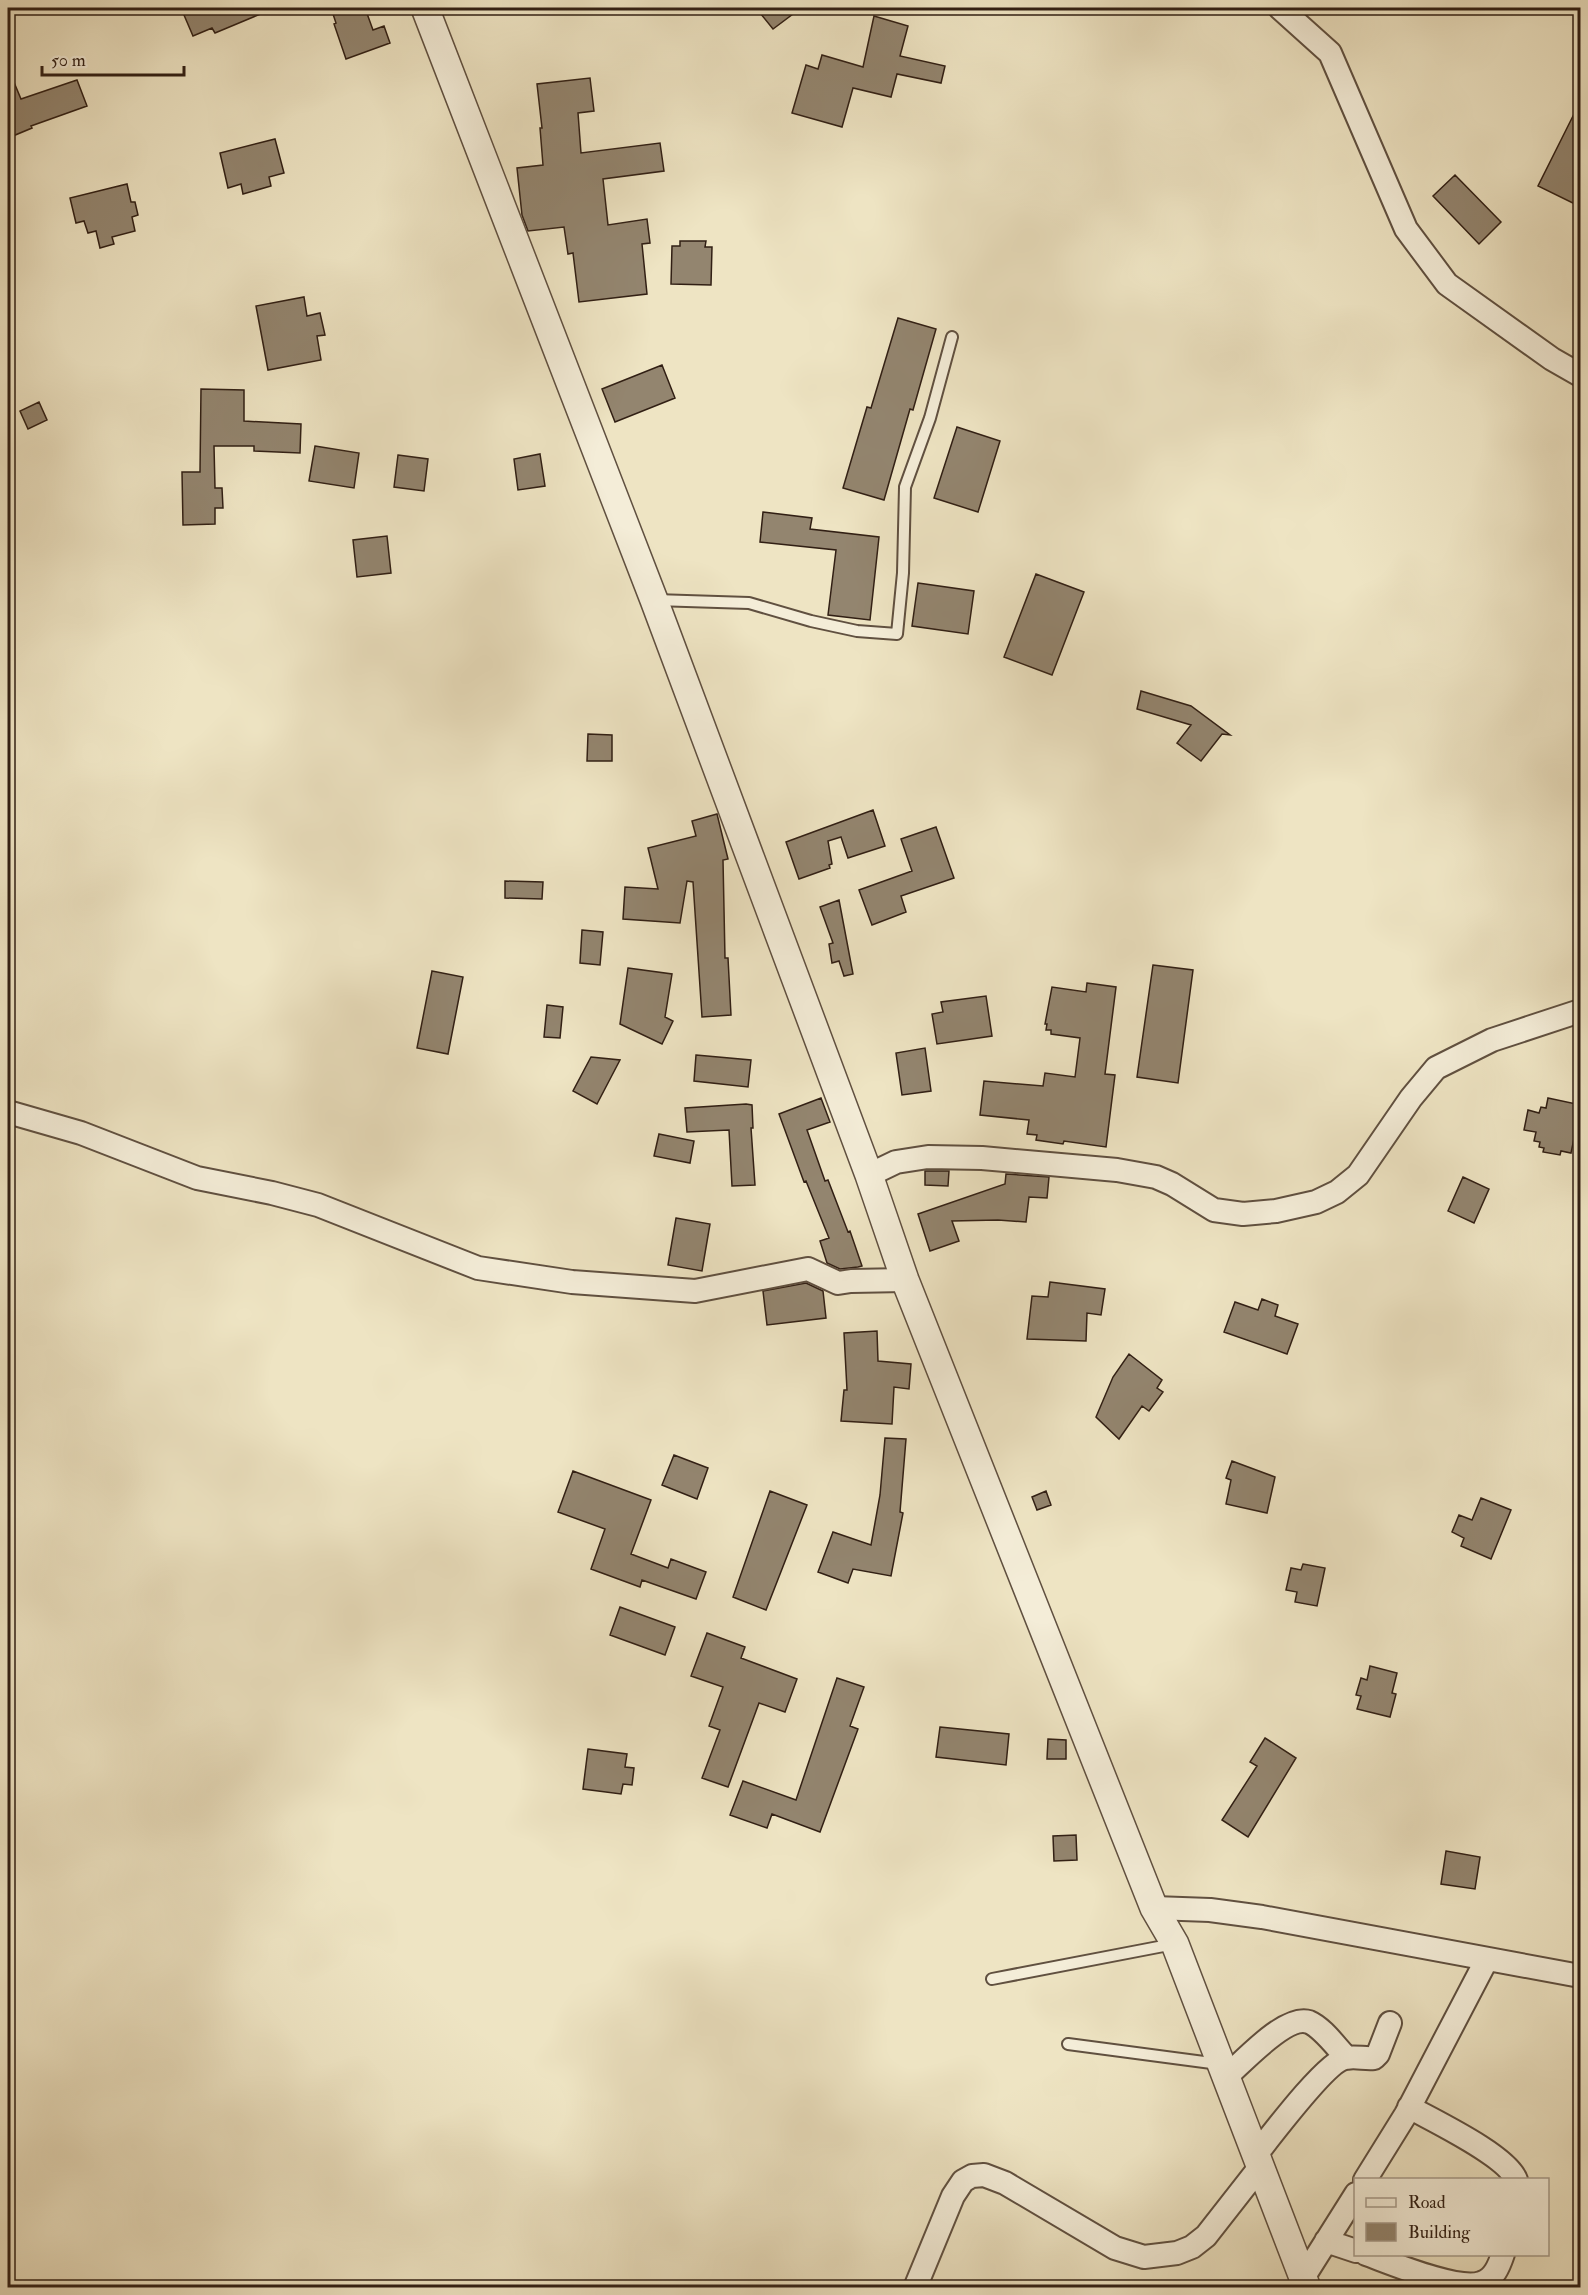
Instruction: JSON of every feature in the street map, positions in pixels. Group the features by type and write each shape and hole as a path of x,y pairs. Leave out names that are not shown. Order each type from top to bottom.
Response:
{"street":[{"path":"425,8 654,600 869,1175 904,1280 1154,1908 1175,1944 1305,2283"},
{"path":"1280,8 1330,53 1406,229 1447,284 1552,359 1581,375"},
{"path":"869,1175 896,1162 928,1157 982,1158 1117,1170 1156,1177 1172,1184 1214,1210 1243,1214 1276,1211 1316,1202 1337,1192 1358,1175 1411,1098 1436,1068 1492,1040 1581,1011"},
{"path":"8,1112 81,1132 196,1178 318,1205 478,1268 572,1282 695,1291 808,1269 838,1283 904,1280"},
{"path":"1154,1908 1210,1910 1262,1917 1581,1976"},
{"path":"1366,2178 1409,2107 1487,1959"},
{"path":"1223,2071 1283,2027 1299,2021 1309,2023 1318,2029 1346,2058"},
{"path":"915,2288 953,2196 963,2181 972,2176 984,2175 1005,2183 1115,2248 1144,2257 1177,2253 1192,2247 1206,2236 1319,2079 1335,2063 1346,2058 1374,2058 1378,2054 1390,2023"},
{"path":"1409,2107 1497,2157 1513,2172 1515,2178"},
{"path":"1305,2283 1326,2241 1354,2197"},
{"path":"1326,2241 1354,2250"},
{"path":"1371,2256 1441,2280 1467,2285 1483,2283 1497,2270 1502,2256"}],"lane":[{"path":"654,600 749,603 857,631 897,634 903,573 905,487 930,418 952,337"},
{"path":"992,1979 1175,1944"},
{"path":"1068,2044 1223,2071"}],"building":[{"path":"181,8 275,8 215,33 212,28 193,36"},
{"path":"331,8 365,8 373,30 384,26 390,43 346,59"},
{"path":"756,8 801,8 773,29"},
{"path":"874,16 908,26 900,56 945,66 941,83 897,74 891,97 853,88 842,127 792,113 806,65 818,69 822,55 863,67"},
{"path":"8,68 21,99 77,80 87,106 31,126 32,128 8,138"},
{"path":"590,78 594,111 578,113 581,153 660,143 664,171 603,179 608,225 647,219 650,243 642,244 647,294 579,302 573,253 568,254 564,227 528,231 522,215 517,168 543,165 537,84"},
{"path":"1581,100 1581,207 1538,186"},
{"path":"275,139 284,173 269,177 271,186 243,194 241,184 228,188 220,153"},
{"path":"1455,175 1501,222 1479,244 1433,196"},
{"path":"127,184 131,202 135,202 138,215 132,217 135,231 112,237 114,244 100,248 96,231 88,233 84,221 76,223 70,198"},
{"path":"680,241 706,241 705,247 712,247 711,285 671,284 672,246 680,246"},
{"path":"304,297 307,316 320,313 325,335 317,336 321,360 268,370 256,306"},
{"path":"898,318 936,329 884,500 843,488 867,407 871,408"},
{"path":"662,365 675,398 615,422 602,389"},
{"path":"201,389 244,390 244,421 301,424 300,453 254,451 254,446 214,446 215,488 222,488 223,508 215,508 215,524 183,525 182,472 200,472"},
{"path":"39,402 47,420 28,429 20,411"},
{"path":"957,427 1000,441 978,512 934,498"},
{"path":"315,446 359,453 354,488 309,481"},
{"path":"540,454 545,486 518,490 514,459"},
{"path":"398,455 428,459 424,491 394,487"},
{"path":"763,512 812,518 810,529 879,537 870,620 828,615 836,550 760,542"},
{"path":"387,536 391,573 357,577 353,540"},
{"path":"1036,574 1084,592 1052,675 1004,657"},
{"path":"918,583 974,591 968,634 912,626"},
{"path":"1141,691 1191,706 1230,735 1222,734 1201,761 1177,743 1191,725 1137,709"},
{"path":"588,734 612,735 612,761 587,761"},
{"path":"873,810 885,846 848,858 841,837 828,841 832,864 829,865 830,868 799,879 786,842"},
{"path":"717,814 728,859 723,860 725,958 728,958 731,1015 702,1017 693,882 687,881 680,923 623,919 625,887 658,889 648,848 696,836 692,821"},
{"path":"936,827 954,878 901,896 906,912 872,925 859,890 912,871 901,839"},
{"path":"505,881 543,882 542,899 505,898"},
{"path":"839,900 853,974 844,976 839,961 832,963 829,944 833,943 820,907"},
{"path":"582,930 603,932 600,965 580,963"},
{"path":"1153,965 1193,970 1178,1083 1137,1077"},
{"path":"628,968 672,974 665,1017 673,1021 662,1044 620,1024"},
{"path":"432,971 463,977 448,1054 417,1048"},
{"path":"1087,983 1116,987 1105,1074 1115,1075 1106,1147 1036,1140 1037,1135 1027,1134 1029,1120 980,1115 984,1081 1043,1086 1045,1073 1075,1077 1080,1038 1051,1034 1051,1030 1046,1030 1047,1024 1045,1024 1052,987 1086,992"},
{"path":"986,996 992,1036 937,1044 932,1014 943,1012 941,1002"},
{"path":"547,1005 563,1007 560,1038 544,1037"},
{"path":"925,1048 931,1091 902,1095 896,1053"},
{"path":"696,1055 751,1060 748,1087 694,1081"},
{"path":"591,1057 620,1060 597,1104 573,1091"},
{"path":"821,1098 830,1122 807,1130 825,1181 828,1180 848,1232 850,1231 862,1266 858,1267 840,1269 827,1263 820,1241 829,1238 806,1181 804,1182 779,1114"},
{"path":"1548,1098 1581,1105 1571,1153 1561,1151 1560,1155 1543,1152 1544,1148 1539,1147 1540,1142 1534,1141 1536,1132 1524,1130 1528,1110 1539,1113 1541,1107 1546,1108"},
{"path":"752,1105 753,1128 751,1128 755,1185 732,1186 729,1130 687,1132 685,1108"},
{"path":"659,1134 694,1141 690,1163 654,1156"},
{"path":"925,1171 949,1171 948,1186 925,1185"},
{"path":"1006,1174 1049,1177 1047,1198 1029,1197 1026,1222 952,1221 959,1241 930,1251 918,1214 1005,1184"},
{"path":"1463,1177 1489,1189 1474,1223 1448,1211"},
{"path":"676,1218 710,1224 702,1271 668,1265"},
{"path":"1050,1282 1105,1289 1101,1315 1087,1313 1086,1341 1027,1339 1032,1296 1048,1297"},
{"path":"806,1283 823,1291 826,1318 767,1325 763,1291"},
{"path":"1262,1299 1278,1305 1275,1316 1298,1324 1287,1354 1224,1332 1235,1302 1258,1310"},
{"path":"877,1331 878,1361 911,1364 909,1389 894,1387 892,1424 841,1421 844,1390 847,1390 844,1333"},
{"path":"1129,1354 1162,1380 1157,1388 1163,1392 1149,1411 1142,1406 1119,1439 1096,1417 1113,1377"},
{"path":"885,1438 906,1439 900,1512 903,1513 891,1576 853,1569 848,1583 818,1572 833,1532 871,1545 880,1495"},
{"path":"674,1455 708,1468 697,1499 662,1485"},
{"path":"1232,1461 1275,1477 1267,1513 1226,1504 1231,1480 1226,1478"},
{"path":"573,1471 651,1500 631,1554 668,1568 671,1559 706,1572 696,1599 642,1580 640,1587 591,1569 605,1529 558,1512"},
{"path":"770,1491 807,1505 766,1610 733,1597"},
{"path":"1046,1491 1051,1505 1037,1510 1032,1497"},
{"path":"1481,1498 1511,1510 1491,1559 1461,1546 1464,1538 1452,1532 1459,1515 1472,1520"},
{"path":"1303,1564 1325,1568 1317,1606 1295,1602 1297,1592 1286,1590 1291,1568 1301,1570"},
{"path":"620,1607 675,1627 665,1655 610,1635"},
{"path":"707,1633 745,1647 741,1658 797,1679 785,1712 759,1703 728,1787 702,1778 720,1730 709,1726 723,1687 691,1676"},
{"path":"1370,1666 1397,1673 1392,1693 1396,1694 1390,1717 1357,1709 1361,1696 1356,1695 1361,1678 1367,1680"},
{"path":"837,1678 864,1687 850,1726 858,1729 820,1832 772,1814 767,1828 730,1815 743,1781 796,1800"},
{"path":"940,1727 1009,1734 1006,1765 936,1757"},
{"path":"1265,1738 1296,1758 1248,1837 1222,1820 1257,1766 1250,1762"},
{"path":"1048,1739 1066,1740 1066,1759 1047,1759"},
{"path":"588,1749 627,1754 625,1767 634,1768 632,1785 623,1784 621,1794 583,1789"},
{"path":"1076,1835 1077,1860 1054,1861 1053,1836"},
{"path":"1446,1851 1480,1857 1475,1889 1441,1884"}]}
